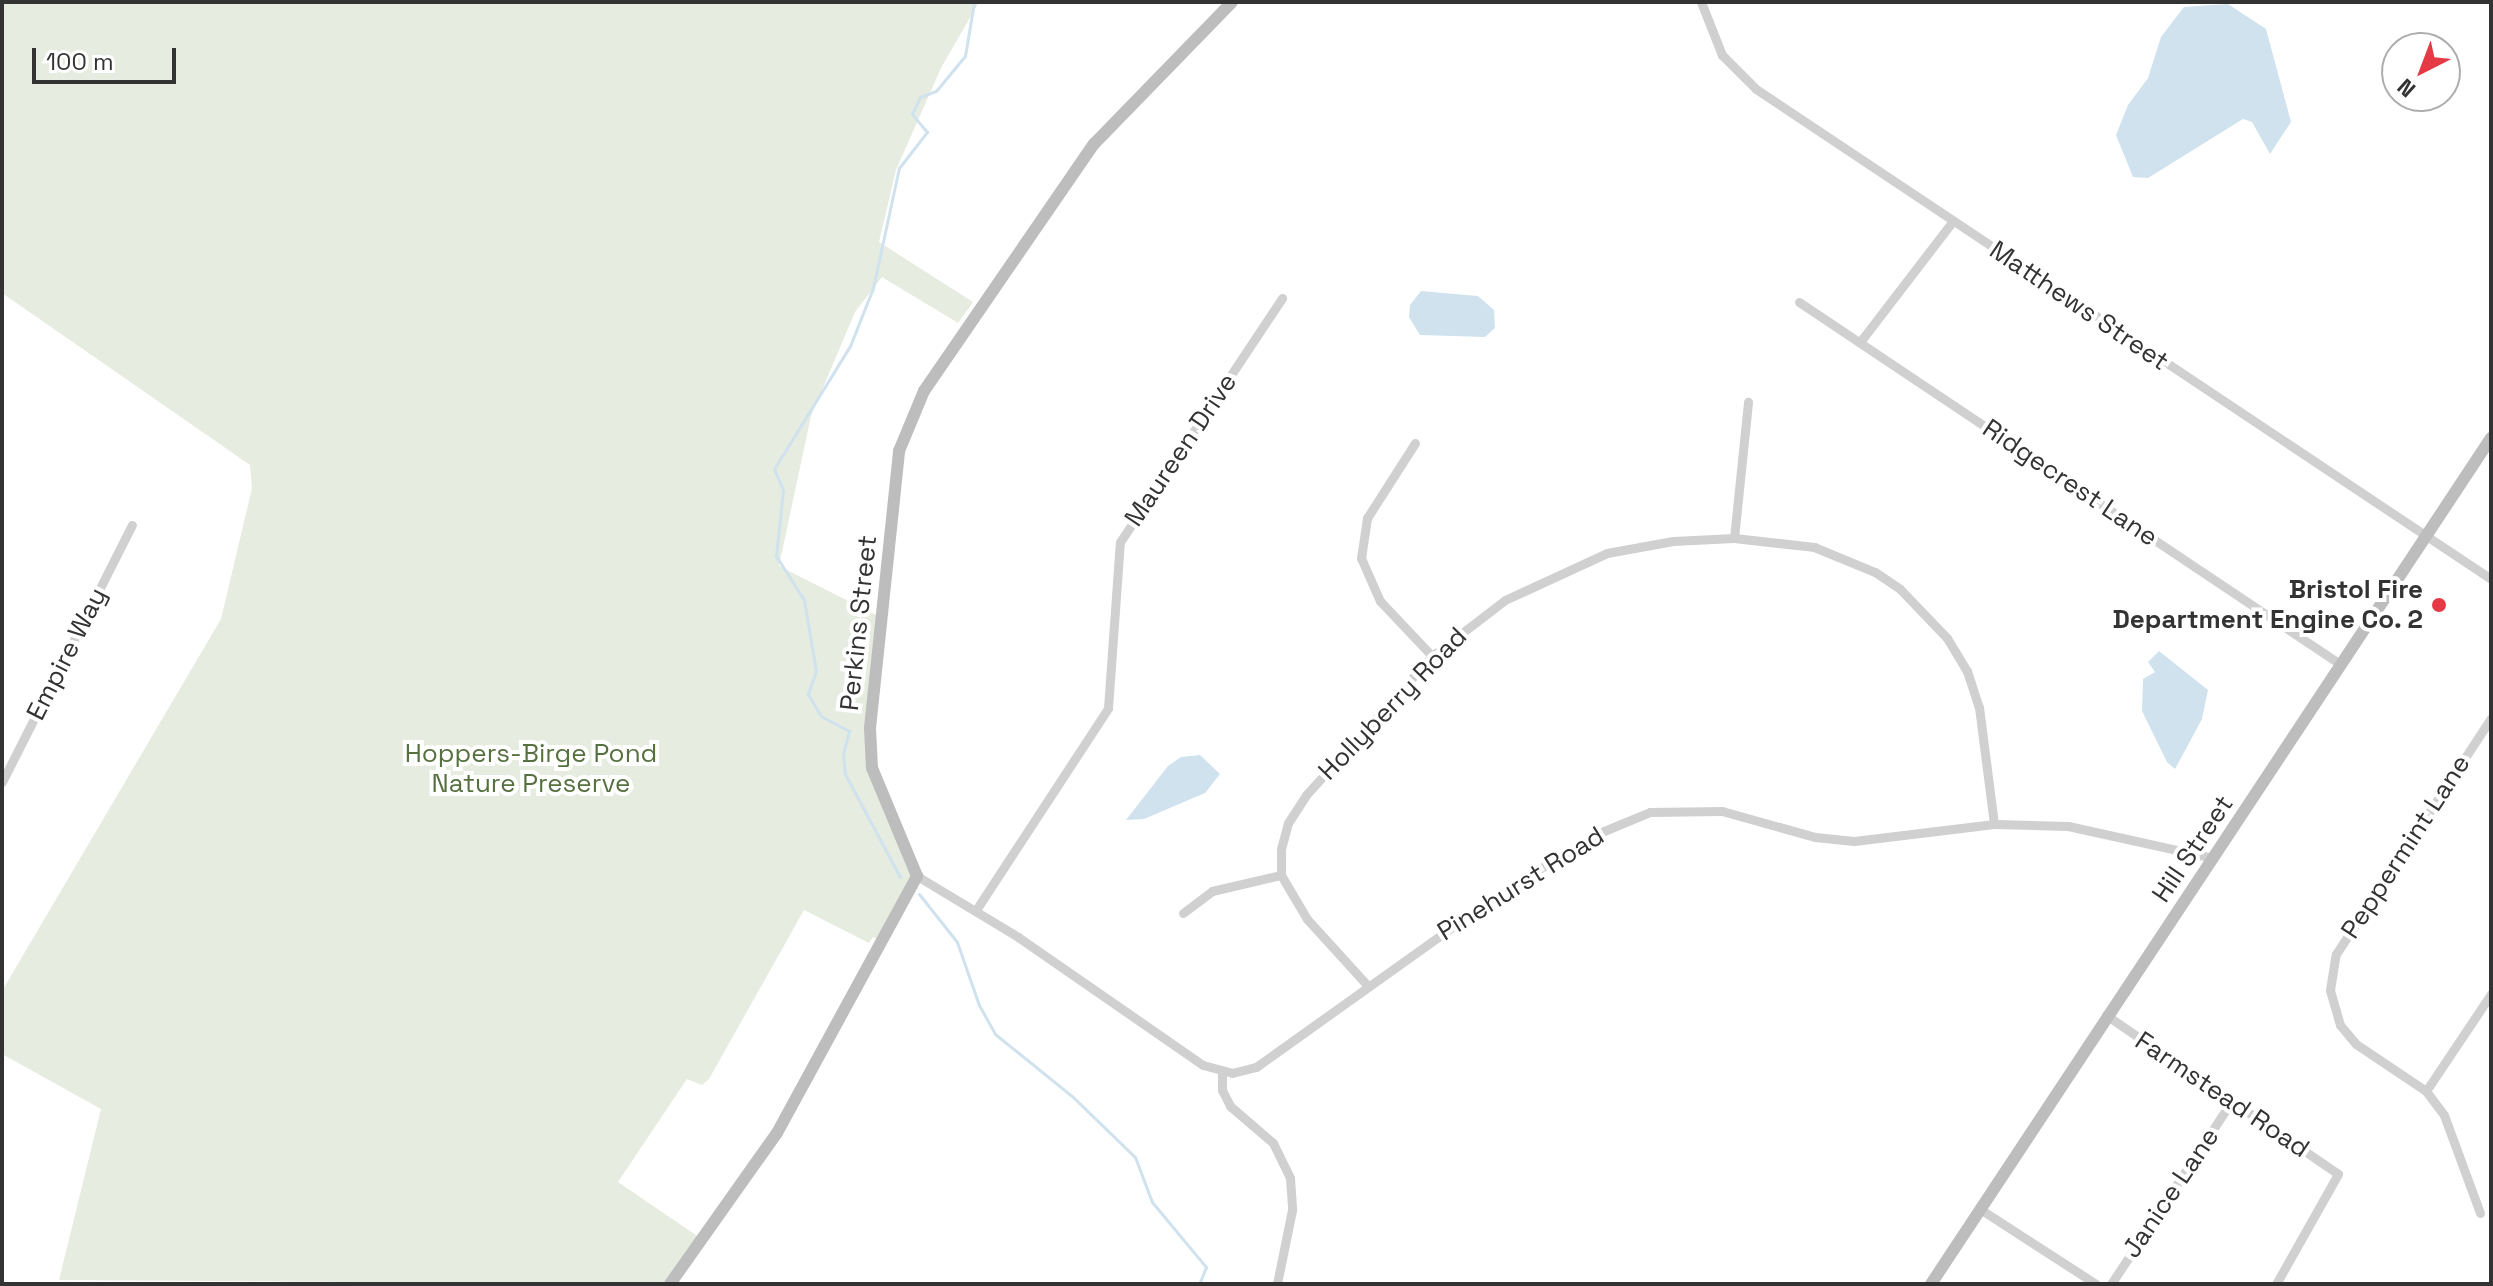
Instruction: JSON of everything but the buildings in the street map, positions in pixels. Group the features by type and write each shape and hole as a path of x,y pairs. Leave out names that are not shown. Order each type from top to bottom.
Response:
{"street":[{"name":"Perkins Street","path":"917,876 884,804 871,755 875,659 899,451 937,370 1094,144 1232,2"},
{"name":"Matthews Street","path":"1701,2 1722,55 1756,89 2491,579"},
{"path":"1860,342 1952,222"},
{"name":"Maureen Drive","path":"976,910 1108,708 1120,542 1282,298"},
{"name":"Ridgecrest Lane","path":"1799,302 2340,664"},
{"path":"1734,538 1748,402"},
{"name":"Hill Street","path":"1931,1284 2106,1015 2491,438"},
{"path":"1415,443 1367,518 1361,558 1380,601 1432,656"},
{"name":"Empire Way","path":"2,782 132,525"},
{"name":"Hollyberry Road","path":"1281,875 1281,849 1288,823 1306,795 1432,656 1505,600 1607,553 1673,541 1734,538 1814,547 1875,572 1917,603 1947,638 1979,707 1994,824"},
{"name":"Peppermint Lane","path":"2480,1213 2444,1115 2426,1091 2356,1044 2340,1025 2330,990 2336,954 2491,718"},
{"name":"Pinehurst Road","path":"1222,1072 1256,1067 1504,890 1604,831 1650,812 1722,811 1815,837 1854,841 1994,824 2084,829 2213,858"},
{"path":"1183,913 1212,891 1281,875 1307,919 1368,986"},
{"path":"670,1284 777,1133 917,876 976,910 1203,1065 1222,1072 1222,1090 1230,1106 1273,1143 1290,1178 1292,1210 1277,1284"},
{"path":"2426,1091 2491,994"},
{"name":"Farmstead Road","path":"2106,1015 2338,1174 2276,1284"},
{"name":"Janice Lane","path":"2111,1284 2231,1102"},
{"path":"1980,1209 2096,1284"}],"green space":[{"name":"Hoppers-Birge Pond Nature Preserve","path":"2,2 979,2 941,68 896,170 879,242 973,302 958,323 882,277 855,312 811,416 779,566 880,617 872,768 917,876 880,941 873,937 869,943 804,910 709,1079 702,1085 687,1079 618,1182 703,1240 673,1284 59,1280 101,1109 2,1054 2,991 221,619 252,488 250,465 2,293"}],"water":[{"path":"2228,4 2266,29 2291,122 2270,154 2252,122 2243,119 2148,178 2133,177 2116,135 2128,105 2148,78 2161,37 2184,7"},
{"path":"1421,291 1478,296 1494,310 1495,328 1485,337 1420,335 1409,317 1410,305"},
{"path":"2159,651 2208,690 2202,719 2175,769 2167,762 2142,711 2143,679 2155,672 2148,662"},
{"path":"1200,755 1220,774 1205,793 1144,819 1126,820 1168,766 1181,757"}],"waterway":[{"path":"900,877 845,774 843,754 849,731 821,716 808,694 816,671 804,600 776,556 783,490 774,469 850,346 873,288 899,168 927,132 912,114 920,97 936,91 965,56 974,2"},
{"path":"919,894 957,942 979,1005 995,1034 1073,1097 1135,1157 1152,1202 1206,1267 1199,1284"}],"place":[{"name":"Bristol Fire Department Engine Co. 2","path":"2439,605"}]}
